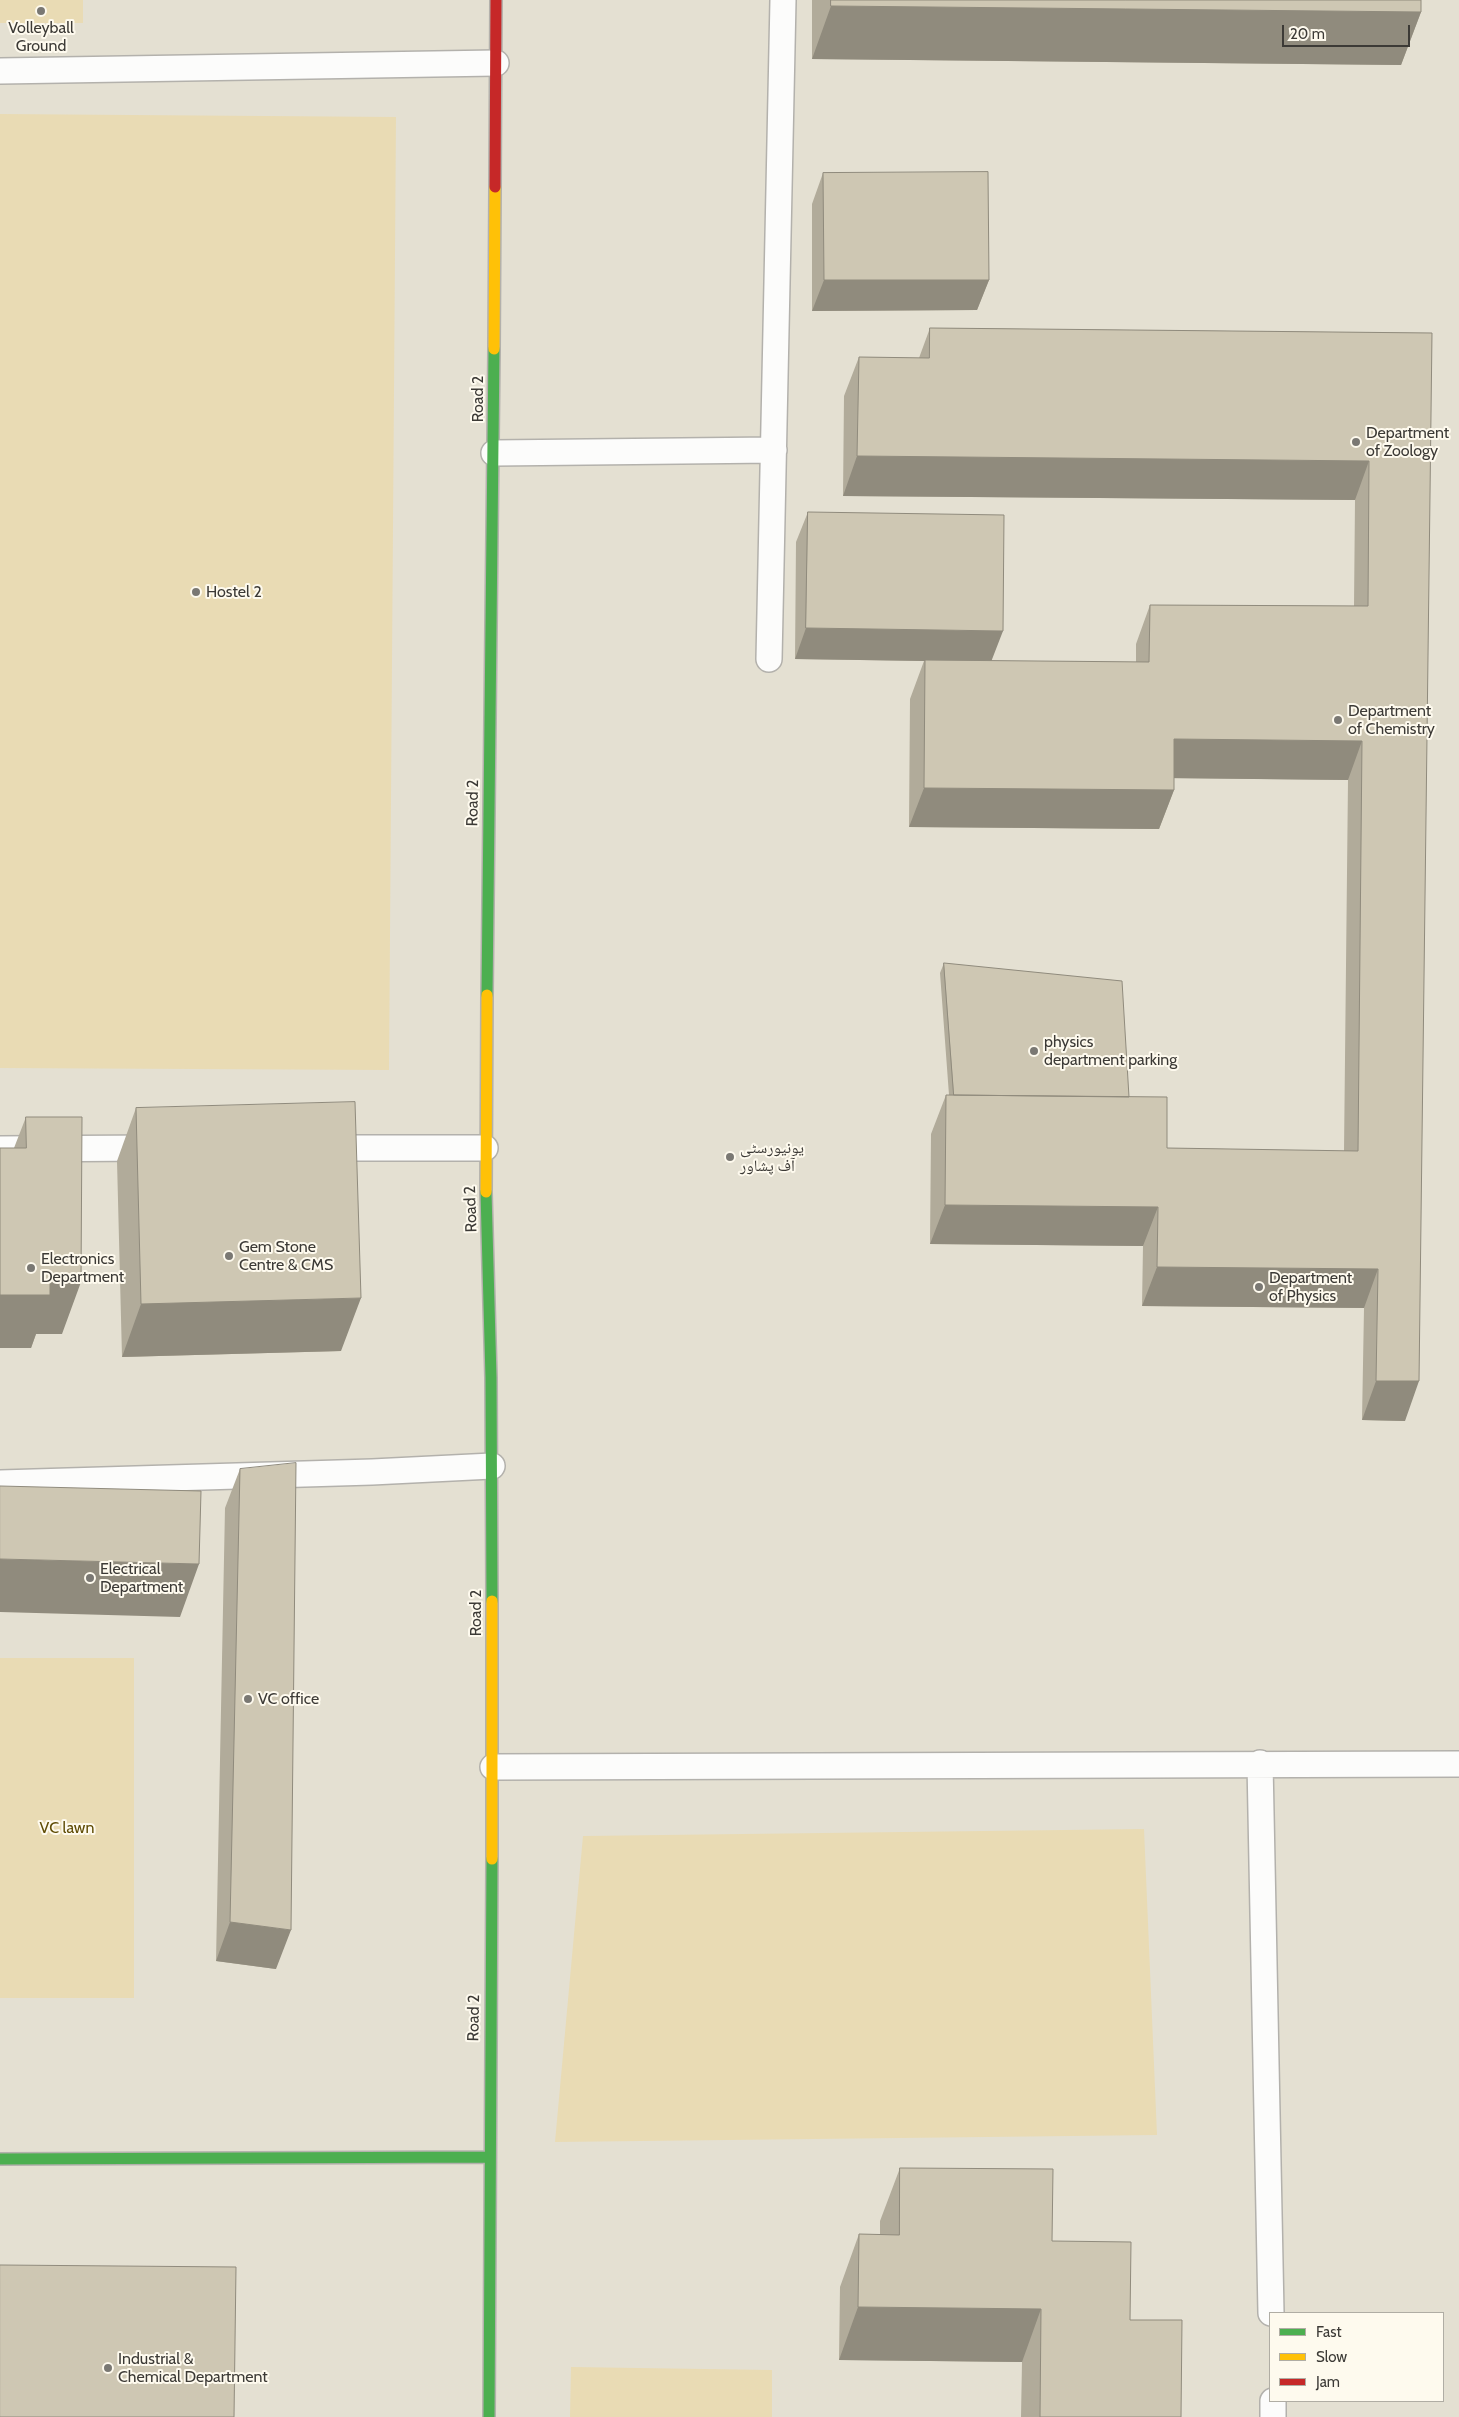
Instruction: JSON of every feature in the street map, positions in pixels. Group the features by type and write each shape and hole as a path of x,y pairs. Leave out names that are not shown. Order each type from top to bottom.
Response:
{"street":[{"name":"Road 2","path":"488,2417 493,1767 492,1466 485,1148 494,453 496,0"},
{"path":"0,2158 489,2157"}],"lane":[{"path":"769,660 783,0"},
{"path":"0,71 496,63"},
{"path":"494,453 774,450"},
{"path":"0,1149 178,1148"},
{"path":"297,1148 485,1148"},
{"path":"0,1483 372,1472 492,1466"},
{"path":"493,1767 1260,1763 1459,1764"},
{"path":"1260,1763 1271,2312"},
{"path":"1273,2402 1273,2417"}],"shaded area":[{"name":"یونیورسٹی آف پشاور","path":"0,0 1459,0 1459,2417 0,2417"}],"green space":[{"name":"Volleyball Ground","path":"0,0 83,0 83,23 0,23"},
{"name":"Hostel 2","path":"0,114 396,117 389,1070 0,1068"},
{"name":"VC lawn","path":"0,1658 134,1658 134,1998 0,1998"},
{"path":"1144,1829 1157,2135 555,2142 583,1836"},
{"path":"571,2367 772,2370 772,2417 570,2417"}],"building":[{"path":"831,0 1421,0 1421,12 831,6"},
{"path":"988,172 989,280 824,280 823,173"},
{"path":"930,328 1432,333 1419,1381 1376,1381 1378,1269 1157,1267 1158,1207 945,1205 946,1095 1167,1097 1167,1148 1358,1151 1362,741 1174,739 1174,790 924,788 925,660 1149,662 1150,605 1368,606 1369,461 857,456 859,357 929,358"},
{"path":"808,512 1004,515 1003,631 806,628"},
{"name":"physics department parking","path":"944,963 1122,981 1129,1097 954,1095"},
{"name":"Gem Stone Centre & CMS","path":"355,1102 361,1298 141,1304 136,1108"},
{"path":"26,1117 82,1117 81,1282 50,1281 50,1295 0,1295 0,1148 26,1148"},
{"path":"296,1463 291,1930 230,1922 240,1469"},
{"path":"0,1486 201,1491 199,1564 0,1559"},
{"path":"900,2168 1053,2169 1052,2241 1131,2242 1130,2320 1182,2320 1181,2417 1040,2417 1041,2309 858,2307 859,2234 899,2235"},
{"path":"0,2265 236,2267 234,2417 0,2417"}],"traffic: fast":[{"path":"487,995 494,349"},
{"path":"486,1192 491,1378 492,1601"},
{"path":"489,2417 492,1859"},
{"path":"0,2159 489,2157"}],"traffic: slow":[{"path":"494,349 495,187"},
{"path":"486,1192 487,995"},
{"path":"492,1601 492,1859"}],"traffic: jam":[{"path":"495,187 496,0"}],"place":[{"name":"Volleyball Ground","path":"41,11"},
{"name":"Department of Zoology","path":"1356,442"},
{"name":"Hostel 2","path":"196,592"},
{"name":"Department of Chemistry","path":"1338,720"},
{"name":"physics department parking","path":"1034,1051"},
{"name":"یونیورسٹی آف پشاور","path":"730,1157"},
{"name":"Gem Stone Centre & CMS","path":"229,1256"},
{"name":"Electronics Department","path":"31,1268"},
{"name":"Department of Physics","path":"1259,1287"},
{"name":"Electrical Department","path":"90,1578"},
{"name":"VC office","path":"248,1699"},
{"name":"Industrial & Chemical Department","path":"108,2368"}]}
